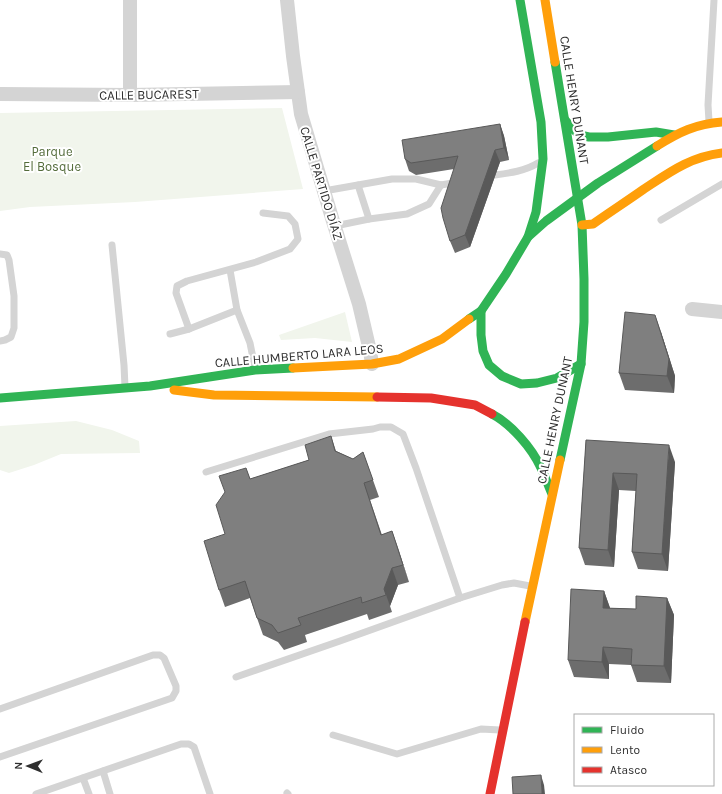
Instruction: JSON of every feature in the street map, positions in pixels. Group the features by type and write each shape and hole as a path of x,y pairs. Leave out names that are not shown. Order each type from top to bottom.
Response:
{"main road":[{"path":"520,0 541,122 543,159 536,212 528,237"},
{"name":"CALLE HENRY DUNANT","path":"490,794 532,586 581,364 584,315 582,224 545,0"},
{"path":"565,120 580,135 588,137 608,137 656,132 674,134"},
{"name":"CALLE HUMBERTO LARA LEOS","path":"150,386 255,370 372,364 399,359 420,350 442,339 481,311 506,274 528,237 546,221 598,183 674,134 693,127 722,122"},
{"path":"582,224 593,224 676,168 695,159 713,153 722,153"},
{"path":"481,311 480,335 483,351 489,365 502,376 520,384 537,383 557,378 581,364"},
{"path":"0,398 150,386 214,395 431,398 475,406 496,416 510,427 524,442 541,467 552,494"}],"street":[{"path":"130,0 130,95"},
{"name":"CALLE PARTIDO DÍAZ","path":"287,0 302,114 359,304 372,364"},
{"name":"CALLE BUCAREST","path":"0,94 130,95 298,92"},
{"path":"692,309 722,312"}],"lane":[{"path":"710,123 708,105 714,0"},
{"path":"495,175 523,170 533,166 543,159"},
{"path":"324,191 392,179 416,179 442,185 458,182"},
{"path":"661,220 722,184"},
{"path":"358,185 369,220"},
{"path":"335,226 407,214 429,204 442,185"},
{"path":"189,329 176,293 177,286 187,281 256,262 290,249 298,239 294,224 288,216 263,213"},
{"path":"112,245 125,389"},
{"path":"0,254 7,255 9,260 14,296 14,328 11,337 0,341"},
{"path":"230,270 237,310 250,343 255,370"},
{"path":"170,334 189,329 237,310"},
{"path":"206,472 329,434 380,427 391,427 398,430 403,434 416,468 460,598"},
{"path":"236,677 460,598 502,585 514,583 532,586"},
{"path":"0,709 154,655 160,655 164,658 176,686 176,691 172,698 0,757"},
{"path":"333,735 397,754 481,729 502,730"},
{"path":"36,794 181,744 189,744 194,747 210,794"},
{"path":"103,771 110,794"},
{"path":"83,778 89,794"}],"green space":[{"name":"Parque El Bosque","path":"282,108 303,189 135,202 30,207 0,211 0,113"},
{"path":"345,312 352,342 315,338 281,340 279,335"},
{"path":"76,421 112,430 139,441 140,453 61,454 9,473 0,470 0,426"}],"building":[{"path":"500,124 504,148 495,150 465,235 450,241 441,208 458,156 411,163 405,159 402,140"},
{"path":"625,312 655,315 669,359 667,376 619,373"},
{"path":"331,436 335,451 353,459 363,452 373,480 364,483 381,535 392,531 403,565 392,568 384,589 386,595 362,603 361,597 298,618 301,625 278,633 272,625 257,618 245,581 219,590 204,541 225,534 216,505 225,492 219,476 246,468 250,479 309,460 305,445"},
{"path":"586,440 669,445 662,554 632,552 637,474 613,473 608,550 579,548"},
{"path":"571,589 604,591 603,608 636,609 636,596 667,598 664,666 631,665 632,649 603,647 602,662 568,660"},
{"path":"541,775 542,794 513,794 512,777"}],"traffic: fast":[{"path":"520,0 541,122 543,159 536,212 528,237"},
{"path":"555,62 582,225 584,279 584,322 581,364 560,460"},
{"path":"565,120 580,135 589,137 608,137 656,132 674,135"},
{"path":"469,319 481,311 506,274 528,237 546,221 598,183 657,146"},
{"path":"481,311 483,351 489,365 502,376 521,384 537,383 557,378 581,364"},
{"path":"0,398 150,386 255,370 293,368"},
{"path":"492,414 513,430 527,445 537,460 552,494"}],"traffic: slow":[{"path":"545,0 555,62"},
{"path":"657,146 696,127 722,122"},
{"path":"582,225 593,224 681,166 700,158 722,153"},
{"path":"293,368 372,364 399,359 442,339 469,319"},
{"path":"174,390 214,395 377,397"},
{"path":"525,622 560,460"}],"traffic: jam":[{"path":"377,397 431,398 475,405 492,414"},
{"path":"490,794 525,622"}]}
